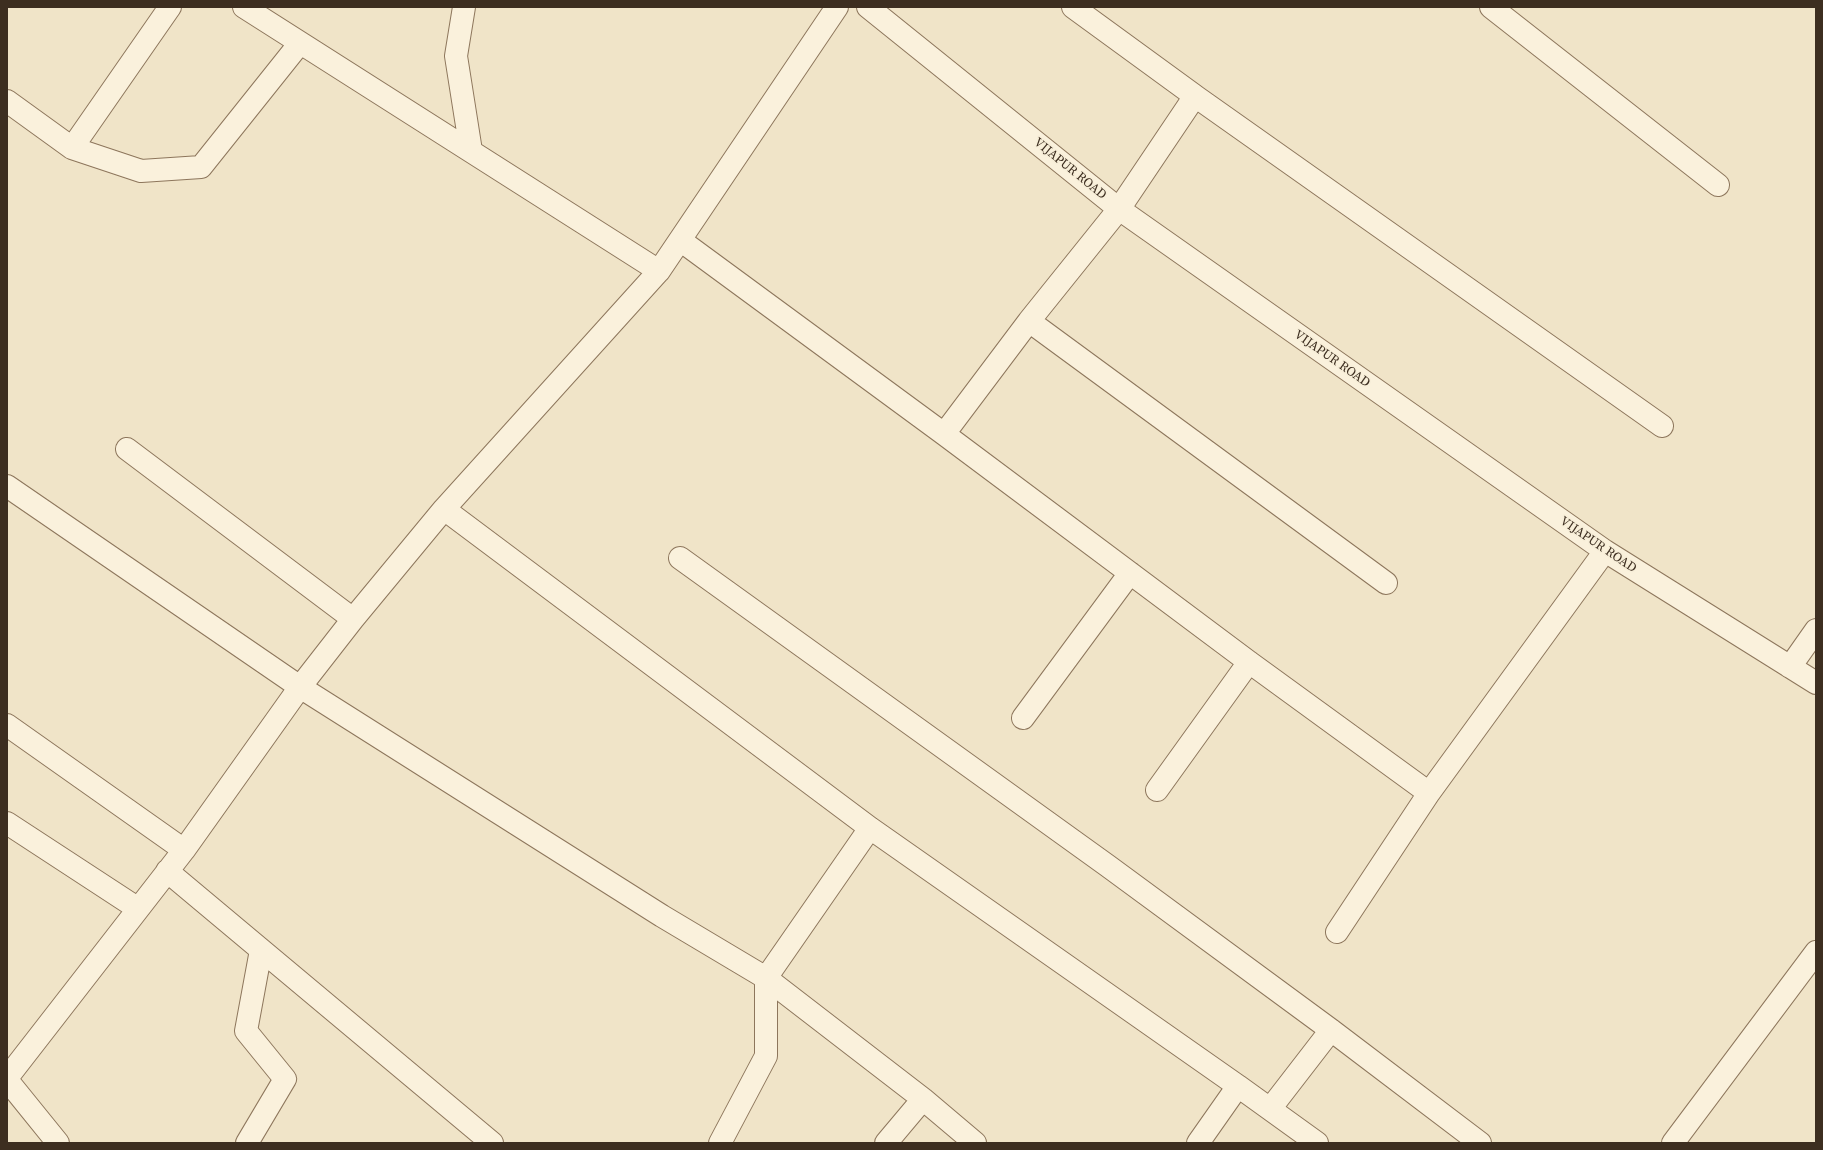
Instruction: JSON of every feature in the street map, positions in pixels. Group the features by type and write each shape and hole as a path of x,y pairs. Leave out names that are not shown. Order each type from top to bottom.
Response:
{"street":[{"path":"72,148 170,7"},
{"path":"244,7 659,271"},
{"path":"464,7 456,56 471,151"},
{"path":"58,1143 7,1079 137,908 184,850 300,687 353,619 444,509 659,271 837,7"},
{"name":"VIJAPUR ROAD","path":"868,7 1119,209 1605,552 1816,683"},
{"path":"1073,7 1195,96 1662,426"},
{"path":"1491,7 1718,185"},
{"path":"7,101 72,148 141,171 201,167 300,43"},
{"path":"944,434 1029,320 1119,209 1195,96"},
{"path":"680,240 944,434 1249,662 1429,793"},
{"path":"1029,320 1386,583"},
{"path":"127,449 353,619"},
{"path":"7,486 300,687 662,916 766,978 924,1098 975,1143"},
{"path":"444,509 870,828 1317,1143"},
{"path":"1337,932 1429,793 1605,552"},
{"path":"680,558 1108,866 1331,1030 1480,1143"},
{"path":"1023,718 1130,573"},
{"path":"1790,667 1816,630"},
{"path":"1157,790 1249,662"},
{"path":"7,725 184,850"},
{"path":"7,823 137,908"},
{"path":"720,1143 766,1056 766,978 870,828"},
{"path":"167,871 492,1143"},
{"path":"247,1143 285,1079 246,1031 261,950"},
{"path":"1672,1143 1816,952"},
{"path":"1270,1109 1331,1030"},
{"path":"1198,1143 1238,1086"},
{"path":"886,1143 924,1098"}]}
